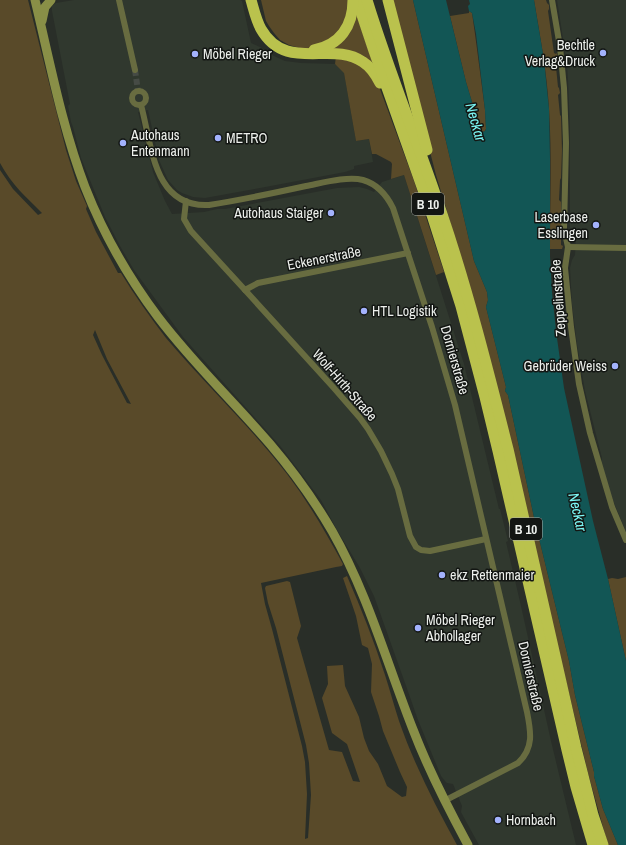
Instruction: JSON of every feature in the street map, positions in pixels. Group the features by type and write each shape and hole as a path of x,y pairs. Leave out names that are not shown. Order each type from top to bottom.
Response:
{"highway":[{"path":"252,0 255,15 261,29 268,39 277,46 286,51 298,53 340,54 358,59 367,65 374,73 392,103"},
{"path":"258,0 263,22 270,33 282,43 292,48 309,51 327,46 341,36 350,21 353,0"},
{"name":"B 10","path":"357,0 392,103 434,218 474,354 567,750 593,845"},
{"name":"B 10","path":"367,0 383,50 431,182 457,260 489,374 576,748 603,845"},
{"path":"388,0 426,148 431,182"}],"main road":[{"path":"42,0 37,0 41,24 62,113 77,165 94,208 111,244 131,277 158,316 190,355 279,455 306,490 322,515 342,550 364,596 427,766 468,845"},
{"path":"41,24 45,7 51,0"}],"street":[{"name":"Zeppelinstraße","path":"552,0 564,88 566,143 564,229 568,247 565,268 570,327 590,432 612,507 626,540"},
{"path":"119,1 135,70"},
{"name":"Dornierstraße","path":"141,105 153,158 160,176 173,194 186,201 195,204 210,205 348,179 362,180 377,187 384,194 396,214 438,345 463,435 530,723 531,735 530,743 525,754 518,763 444,801"},
{"name":"Wolf-Hirth-Straße","path":"186,201 184,218 190,230 346,402 368,429 392,474 398,489 410,536 416,546 421,550 430,551 486,539"},
{"path":"568,247 626,248"},
{"name":"Eckenerstraße","path":"245,290 258,283 408,253"}],"shaded area":[{"path":"0,0 28,0 66,150 76,181 96,232 118,273 121,273 166,338 258,439 287,474 310,507 343,564 342,566 261,583 305,762 307,794 305,839 308,838 311,795 309,763 306,745 276,628 268,603 265,588 266,586 287,581 290,582 301,626 297,638 329,750 342,752 353,781 360,782 347,744 332,733 322,698 328,684 327,666 343,665 345,686 359,717 369,751 378,764 387,786 402,797 406,796 407,787 383,731 371,692 372,664 368,648 362,645 356,616 343,578 347,576 376,650 411,753 433,800 457,845 0,845 0,170 13,189 38,215 42,213 24,196 0,163","holes":["95,330 107,359 131,404 127,403 102,355 93,335"]},
{"path":"74,0 240,0 242,1 251,43 285,61 335,64 344,72 356,141 369,139 373,162 354,166 354,169 345,172 205,198 193,197 177,190 168,180 159,160 148,110 138,112 153,172 172,214 225,209 337,188 359,187 374,192 382,182 404,175 464,364 508,541 506,542 576,845 479,845 461,812 462,806 453,784 447,783 441,776 418,720 374,596 360,568 321,500 281,447 183,337 134,270 105,217 81,158 71,122 68,106 70,104 52,6 56,3"},
{"path":"261,0 350,0 351,7 341,33 312,49 303,49 289,45 280,40 274,33 266,21"},
{"path":"391,0 413,0 474,261 487,292 488,300 486,307 506,387 505,391 508,395 535,522 569,661 575,695 594,776 603,809 618,845 608,845 588,773 450,221 436,175"},
{"path":"534,0 546,0 549,5 548,11 554,53 557,53 558,64 556,67 560,93 558,95 561,116 562,150 559,200 561,202 562,249 550,249 551,161 549,109 545,68"},
{"path":"557,0 626,0 626,532 612,498 601,462 602,458 585,391 577,344 572,304 570,268 575,255 576,238 571,232 570,228 570,129 568,80"},
{"path":"469,11 472,13 485,110 486,129 484,132 480,129 466,82 450,16 469,13"},
{"path":"356,13 374,67 333,52 332,46"},
{"path":"336,56 354,60 377,81 414,181 444,272 436,275 404,175 391,179 391,162 376,154 372,154 369,139 356,141 344,73 335,64"},
{"path":"626,577 626,661 608,579"}],"water":[{"name":"Neckar","path":"413,0 446,0 466,82 480,129 483,132 486,129 485,110 476,34 472,13 469,11 469,0 534,0 544,60 549,109 550,256 556,331 564,388 626,661 626,845 618,845 603,809 594,776 575,695 569,661 535,522 508,395 505,391 506,387 486,307 488,300 487,292 474,261"}],"tunnel":[{"path":"135,70 138,91"}],"place":[{"name":"Bechtle Verlag&Druck","path":"603,53"},
{"name":"Möbel Rieger","path":"195,54"},
{"name":"METRO","path":"218,138"},
{"name":"Autohaus Entenmann","path":"123,143"},
{"name":"Autohaus Staiger","path":"331,213"},
{"name":"Laserbase Esslingen","path":"596,225"},
{"name":"HTL Logistik","path":"364,311"},
{"name":"Gebrüder Weiss","path":"615,366"},
{"name":"ekz Rettenmaier","path":"442,575"},
{"name":"Möbel Rieger Abhollager","path":"418,628"},
{"name":"Hornbach","path":"498,820"}]}
